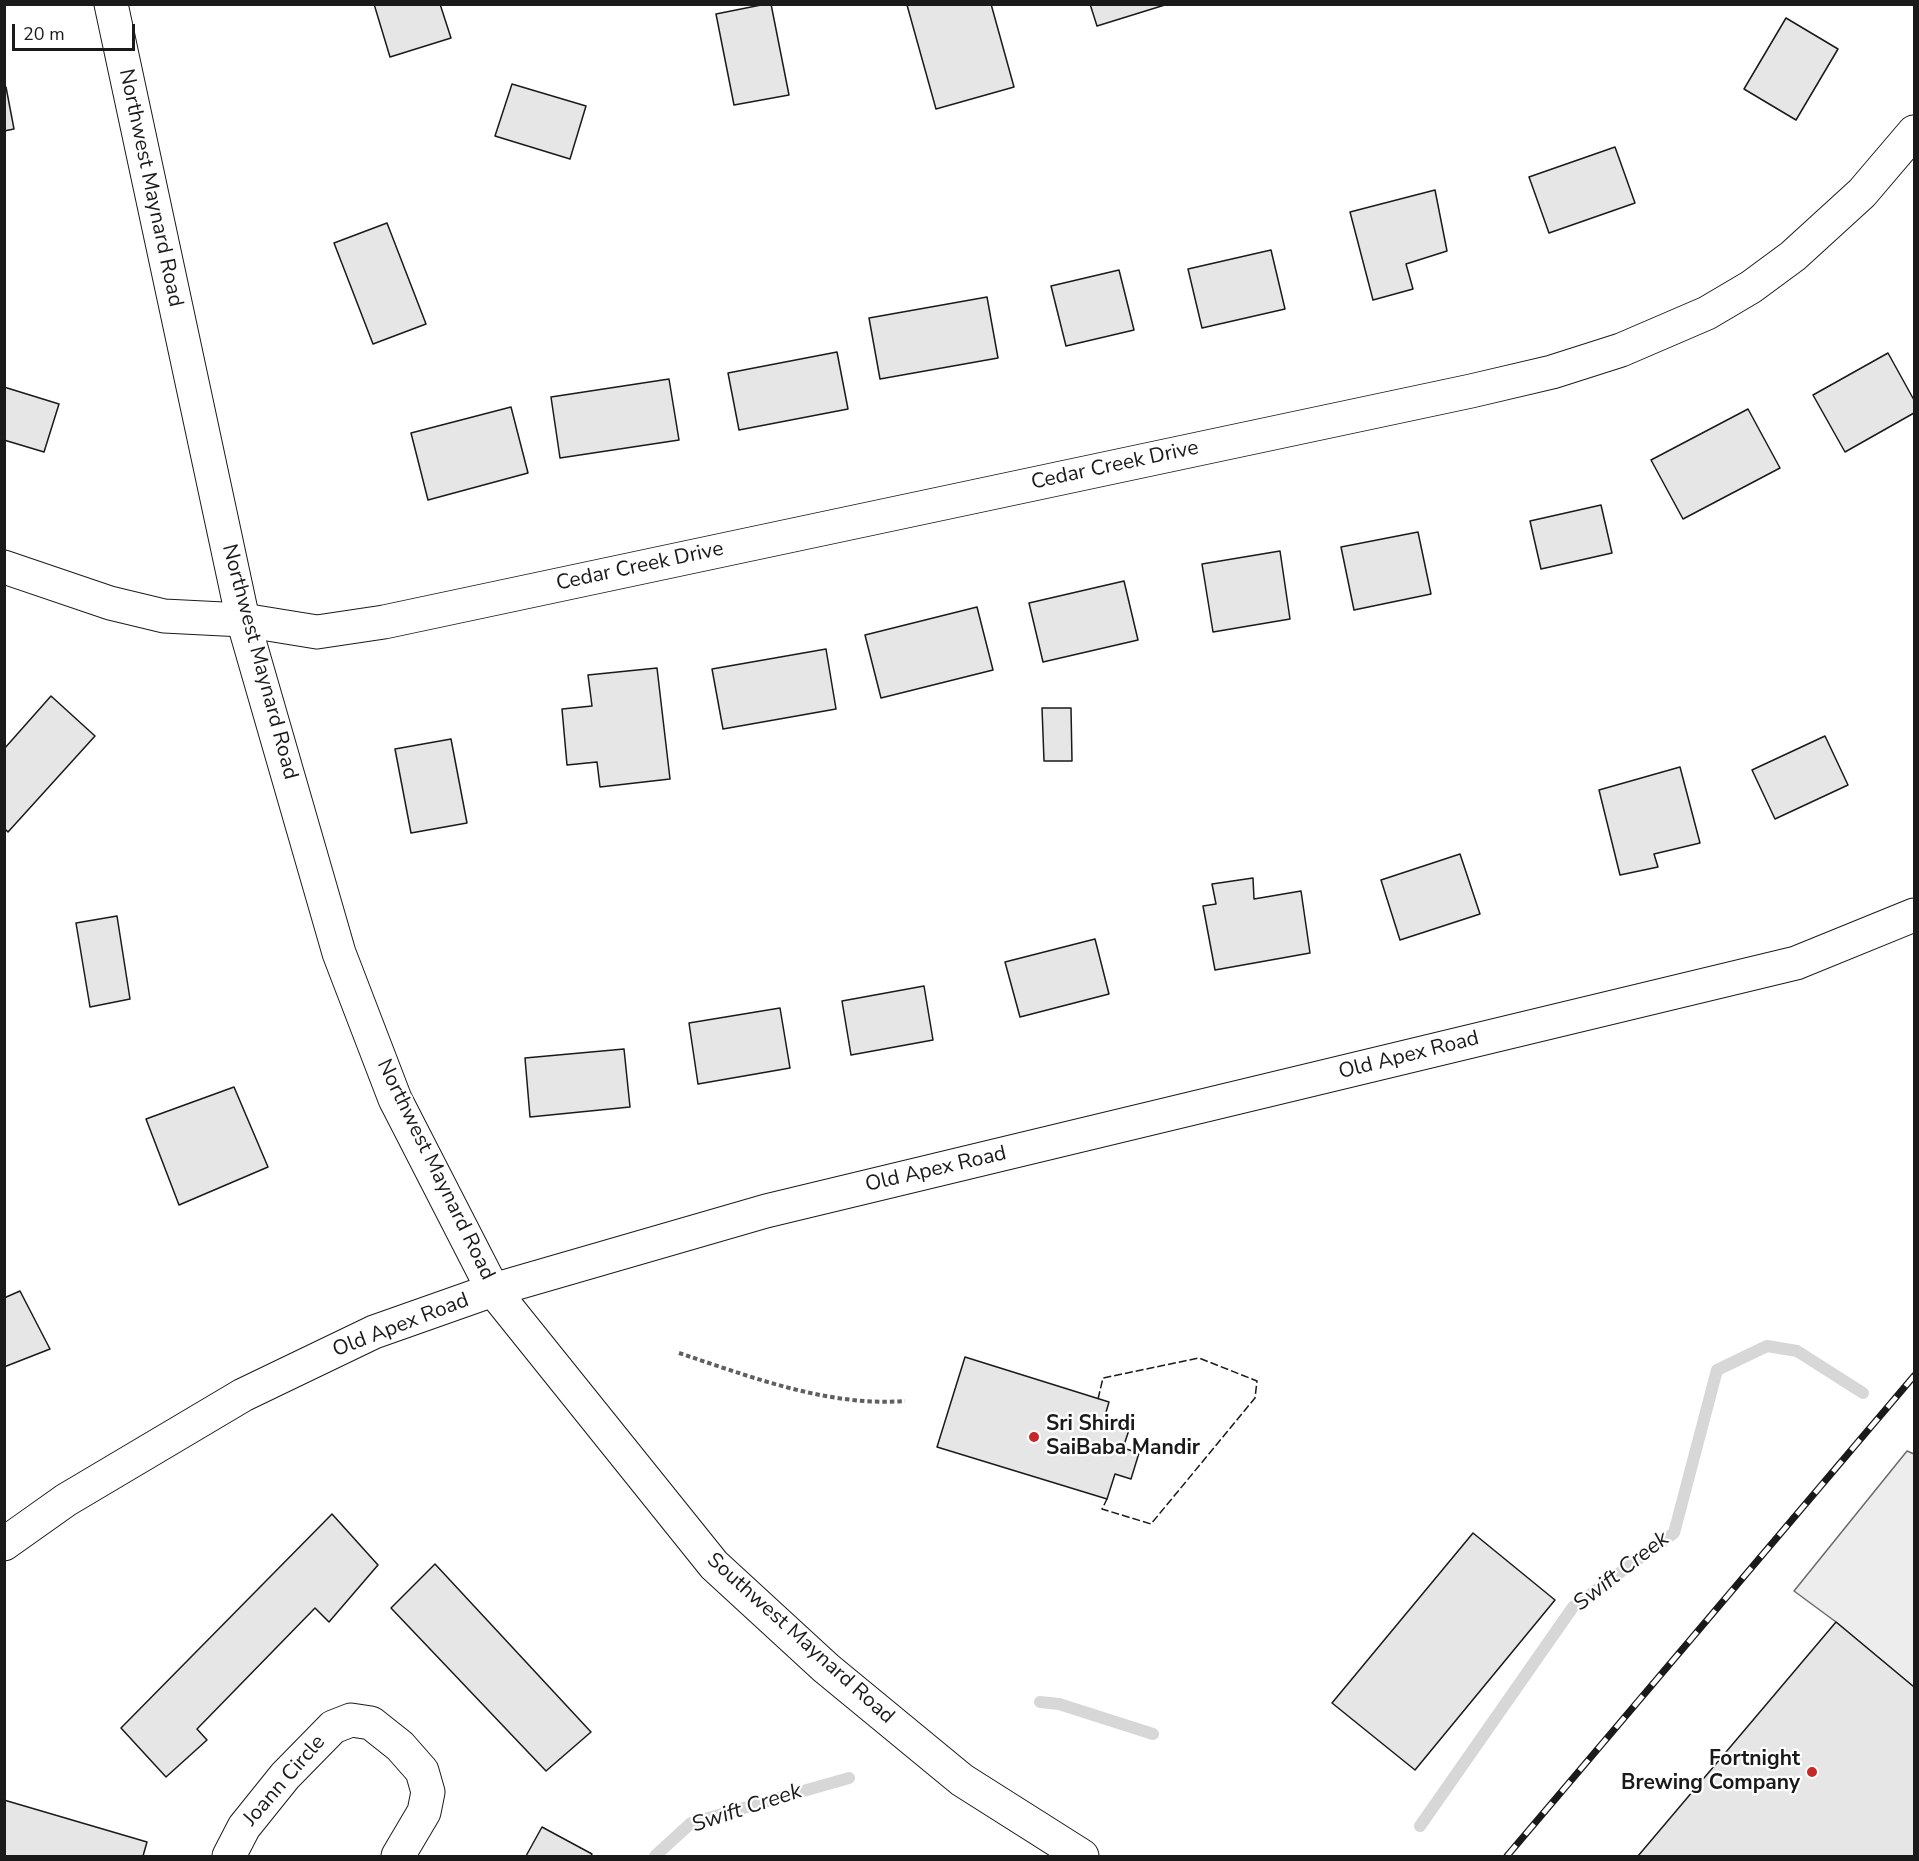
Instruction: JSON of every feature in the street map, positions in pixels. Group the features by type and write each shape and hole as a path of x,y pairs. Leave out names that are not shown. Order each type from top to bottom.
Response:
{"main road":[{"name":"Northwest Maynard Road","path":"111,4 243,620 339,952 395,1099 493,1290"},
{"name":"Cedar Creek Drive","path":"4,567 110,603 164,616 243,620 317,632 384,622 1552,372 1621,350 1707,313 1751,287 1793,256 1862,193 1914,132"},
{"name":"Old Apex Road","path":"4,1544 66,1500 243,1395 374,1332 493,1290 766,1211 1796,963 1914,915"},
{"name":"Southwest Maynard Road","path":"493,1290 714,1565 826,1668 962,1780 1082,1857"},
{"name":"Joann Circle","path":"229,1857 244,1827 285,1776 333,1727 351,1720 371,1723 400,1746 422,1771 428,1792 424,1812 398,1857"}],"path":[{"path":"680,1353 763,1381 823,1396 892,1402 906,1401"}],"shaded area":[{"path":"1907,1451 1914,1454 1914,1687 1836,1622 1794,1591"}],"building":[{"path":"374,4 440,4 451,38 390,57"},
{"path":"771,4 789,95 734,105 716,14"},
{"path":"991,4 1014,87 936,109 907,5"},
{"path":"1090,4 1168,4 1097,26"},
{"path":"1786,18 1838,49 1796,120 1744,89"},
{"path":"512,84 586,106 570,159 495,136"},
{"path":"6,87 14,129 4,131 4,88"},
{"path":"1615,147 1635,203 1549,233 1529,177"},
{"path":"1435,190 1447,251 1406,264 1413,289 1373,300 1350,212"},
{"path":"387,223 426,324 373,344 334,243"},
{"path":"1271,250 1285,309 1202,328 1188,269"},
{"path":"1119,270 1134,330 1066,346 1051,286"},
{"path":"987,297 998,358 880,379 869,318"},
{"path":"837,352 848,409 739,430 728,373"},
{"path":"1888,353 1914,400 1914,413 1845,452 1813,395"},
{"path":"669,379 679,440 560,458 551,397"},
{"path":"4,387 59,404 44,452 4,440"},
{"path":"511,407 528,473 428,500 411,433"},
{"path":"1748,409 1780,468 1683,519 1651,460"},
{"path":"1601,505 1612,553 1541,569 1530,521"},
{"path":"1418,532 1431,594 1354,610 1341,547"},
{"path":"1280,551 1290,619 1213,632 1202,564"},
{"path":"1124,581 1138,640 1043,662 1029,603"},
{"path":"977,607 993,670 881,698 865,635"},
{"path":"826,649 836,709 723,729 712,669"},
{"path":"657,668 670,779 600,787 597,762 567,765 562,709 592,706 588,675"},
{"path":"51,696 95,736 8,832 4,828 4,749"},
{"path":"1042,708 1071,708 1072,761 1044,761"},
{"path":"1825,736 1848,785 1775,819 1752,770"},
{"path":"451,739 467,823 411,833 395,749"},
{"path":"1680,767 1700,843 1654,854 1658,867 1620,875 1599,790"},
{"path":"1460,854 1480,914 1400,940 1381,880"},
{"path":"1253,878 1254,899 1301,891 1310,953 1215,970 1203,906 1216,904 1212,884"},
{"path":"117,916 130,999 90,1007 76,923"},
{"path":"1095,939 1109,994 1020,1017 1005,962"},
{"path":"924,986 933,1040 851,1055 842,1001"},
{"path":"780,1008 790,1068 698,1084 689,1023"},
{"path":"624,1049 630,1107 530,1117 525,1058"},
{"path":"234,1087 268,1167 179,1205 146,1119"},
{"path":"20,1291 50,1349 4,1367 4,1298"},
{"name":"Sri Shirdi SaiBaba Mandir","path":"965,1357 1109,1402 1104,1419 1130,1427 1123,1448 1139,1453 1131,1479 1115,1474 1107,1499 937,1447"},
{"path":"332,1514 378,1565 329,1622 315,1608 197,1729 207,1740 166,1777 121,1728"},
{"path":"1473,1533 1555,1600 1415,1770 1332,1703"},
{"path":"435,1564 591,1732 546,1771 391,1608"},
{"name":"Fortnight Brewing Company","path":"1836,1622 1914,1687 1914,1856 1638,1856"},
{"path":"4,1800 147,1842 143,1856 4,1856"},
{"path":"542,1827 592,1854 591,1856 526,1856"}],"waterway":[{"name":"Swift Creek","path":"1420,1826 1573,1607 1674,1533 1717,1370 1767,1346 1797,1351 1863,1393"},
{"name":"Swift Creek","path":"1040,1702 1059,1704 1153,1734"},
{"name":"Swift Creek","path":"655,1856 691,1823 849,1778"}],"railway":[{"path":"1507,1856 1914,1376"}],"fence":[{"path":"1098,1399 1103,1378 1199,1358 1257,1381 1255,1398 1151,1524 1102,1509 1107,1499"}],"place":[{"name":"Sri Shirdi SaiBaba Mandir","path":"1034,1437"},
{"name":"Fortnight Brewing Company","path":"1812,1772"}]}
